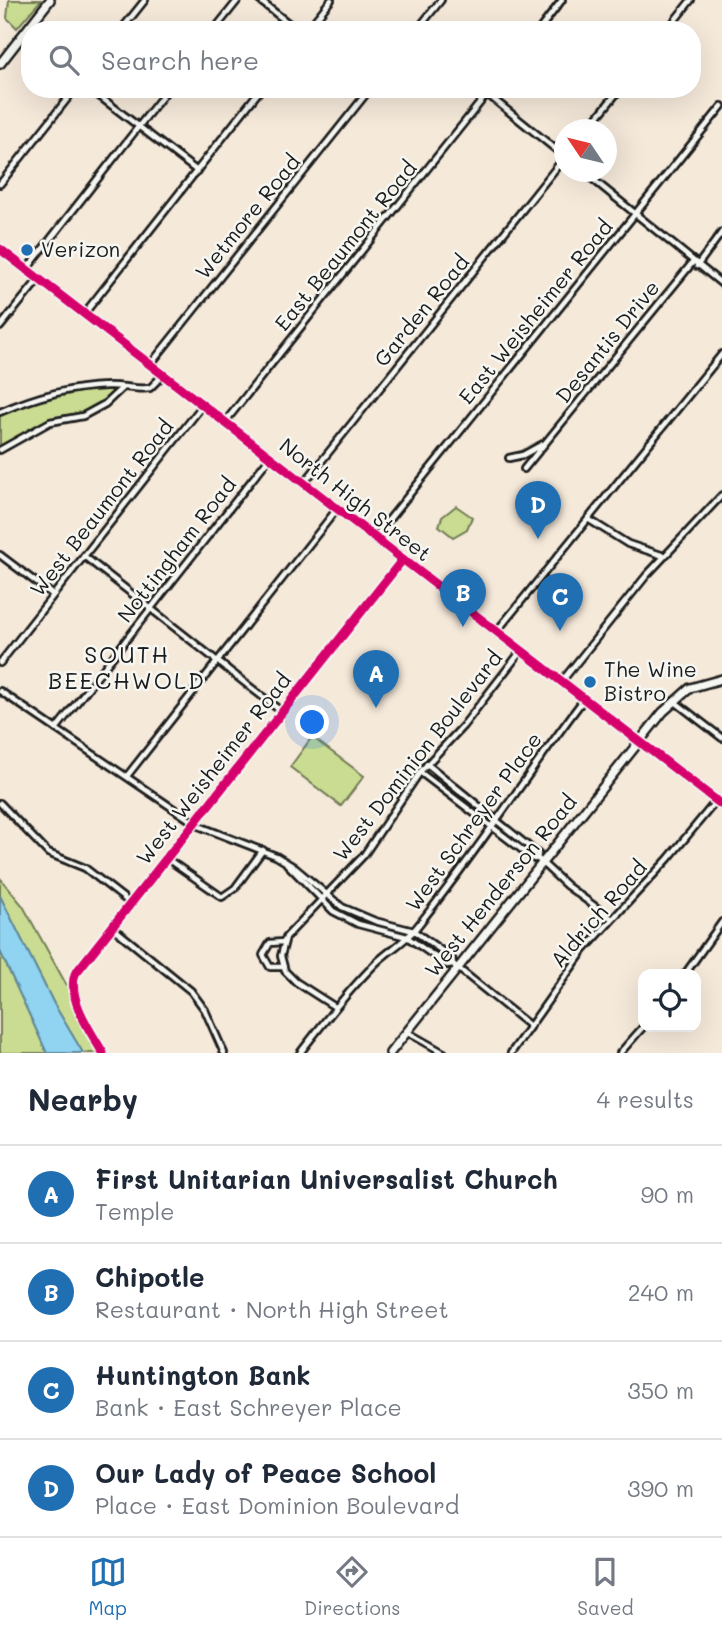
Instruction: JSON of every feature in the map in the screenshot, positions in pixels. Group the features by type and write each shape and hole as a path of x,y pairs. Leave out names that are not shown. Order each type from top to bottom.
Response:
{"main road":[{"path":"34,21 50,0"},
{"path":"0,64 21,37"},
{"name":"North High Street","path":"0,249 719,802"},
{"name":"West Henderson Road","path":"390,1053 455,966 673,701 699,684 722,679"}],"street":[{"path":"128,21 145,0"},
{"path":"221,21 238,0"},
{"path":"259,0 286,21"},
{"path":"314,21 331,0"},
{"path":"424,21 441,0"},
{"path":"546,21 562,0"},
{"path":"674,21 691,0"},
{"path":"0,184 68,98"},
{"path":"102,98 197,171"},
{"path":"26,269 161,98"},
{"path":"84,314 254,98"},
{"name":"Wetmore Road","path":"150,365 363,98"},
{"name":"East Beaumont Road","path":"225,422 484,98"},
{"path":"496,98 554,148"},
{"path":"596,119 613,98"},
{"name":"East Weisheimer Road","path":"375,537 722,106"},
{"name":"Garden Road","path":"304,483 554,171"},
{"path":"596,182 722,284"},
{"name":"Desantis Drive","path":"524,469 722,232"},
{"path":"0,327 38,279"},
{"path":"497,631 722,354"},
{"path":"0,412 48,396 108,386 150,388 163,375"},
{"path":"0,450 50,422 83,416 105,404 123,388"},
{"name":"West Beaumont Road","path":"0,663 203,405"},
{"name":"Desantis Drive","path":"509,458 523,455 547,441"},
{"name":"Nottingham Road","path":"56,729 270,457"},
{"path":"562,681 664,556 722,495"},
{"path":"127,776 337,508"},
{"path":"588,519 628,544 664,556"},
{"path":"0,555 53,595"},
{"path":"84,556 282,712"},
{"name":"West Weisheimer Road","path":"103,1053 80,1008 74,988 75,974 403,559"},
{"name":"West Dominion Boulevard","path":"283,967 272,968 264,960 263,952 267,944 283,942 364,855 420,772 463,726 522,650"},
{"path":"0,691 194,822 219,836 263,849 352,913 414,931 452,958 455,966 530,1026"},
{"name":"West Schreyer Place","path":"300,1053 335,1007 377,962 414,931 493,829 547,747 585,699"},
{"path":"673,701 722,738"},
{"path":"427,764 538,854 540,861"},
{"path":"420,772 493,829 540,861 611,918"},
{"name":"Aldrich Road","path":"511,1053 611,918 719,802"},
{"path":"0,803 48,853 85,868 130,903"},
{"path":"166,858 215,895 225,897 263,849"},
{"path":"286,863 320,900 358,924 407,937 447,965 455,966"},
{"path":"689,969 722,922"},
{"path":"112,927 191,991 205,1010 224,1053"},
{"path":"283,942 283,967 296,982 335,1007"},
{"path":"407,1032 444,1053"},
{"path":"620,1053 639,1032"}],"green space":[{"path":"9,0 41,0 17,28 7,18"},
{"path":"108,386 123,388 105,404 83,416 50,423 0,450 0,412 48,396"},
{"path":"456,506 472,517 467,529 453,537 439,526 442,517"},
{"path":"312,737 364,776 341,806 290,767"},
{"path":"0,878 23,906 104,1053 83,1053 54,1004 0,896"},
{"path":"0,951 47,1053 0,1053"}],"water":[{"path":"0,896 54,1004 83,1053 47,1053 0,951"}],"cycle path":[{"path":"0,249 722,805"},
{"path":"103,1053 77,1004 73,984 75,974 403,559"}],"place":[{"name":"Verizon","path":"27,250"},
{"name":"Our Lady of Peace School","path":"538,539"},
{"name":"Chipotle","path":"463,627"},
{"name":"Huntington Bank","path":"560,631"},
{"name":"The Wine Bistro","path":"590,682"},
{"name":"First Unitarian Universalist Church","path":"376,708"}],"district":[{"name":"SOUTH BEECHWOLD","path":"127,668"}]}
